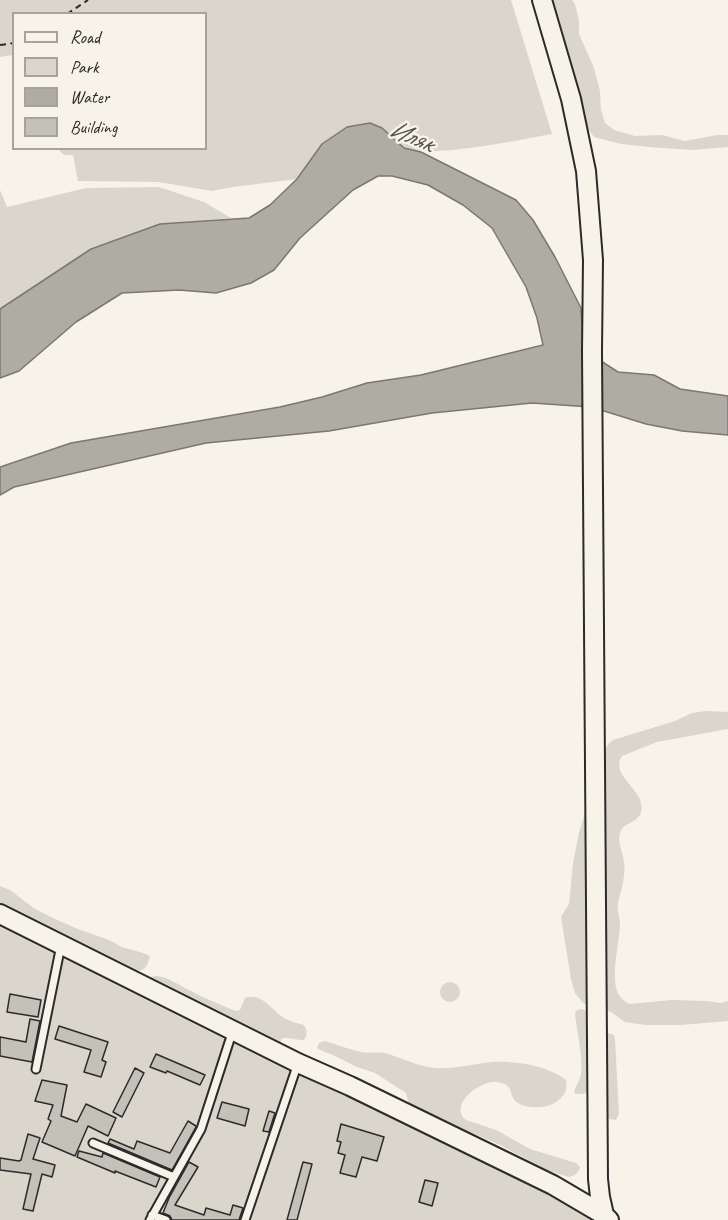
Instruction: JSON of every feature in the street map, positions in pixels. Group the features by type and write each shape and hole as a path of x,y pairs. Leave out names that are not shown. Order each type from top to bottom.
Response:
{"street":[{"path":"542,0 571,99 586,171 593,260 598,1155 599,1188 606,1217"},
{"path":"0,914 298,1063 350,1086 569,1194 606,1217"},
{"path":"569,1194 583,1186 591,1177 598,1155"}],"lane":[{"path":"36,1069 61,945"},
{"path":"166,1220 151,1217 201,1129 232,1030"},
{"path":"245,1220 298,1063"},
{"path":"93,1143 174,1177"}],"path":[{"path":"70,12 88,0"}],"green space":[{"path":"0,0 511,0 552,134 498,144 432,151 403,147 382,128 322,144 297,179 212,191 159,182 78,181 73,155 64,155 60,150 207,150 207,12 12,12 12,55 0,57"},
{"path":"544,0 572,0 575,4 579,20 579,34 594,68 605,123 614,130 635,136 662,135 685,141 728,135 728,147 692,150 649,147 621,144 594,137 587,127 584,110 574,99"},
{"path":"159,187 204,202 231,218 160,224 91,248 2,308 0,307 0,190 7,207 86,188"},
{"path":"728,712 728,729 657,742 622,756 619,762 622,774 639,797 641,809 638,818 623,827 620,835 624,879 618,905 620,922 615,983 619,995 629,1004 672,1000 721,1003 728,1001 728,1021 681,1025 645,1025 625,1022 611,1012 583,1003 575,993 571,979 561,917 569,904 579,833 608,744 613,740 675,721 692,713"},
{"path":"0,886 55,919 150,956 147,964 141,970 129,971 14,913 0,904"},
{"path":"0,915 609,1220 0,1220"},
{"path":"155,976 169,979 202,997 236,1011 240,1010 245,998 256,997 284,1018 304,1025 306,1036 304,1040 281,1039 281,1045 269,1039 267,1035 259,1038 149,981"},
{"path":"450,982 457,985 460,992 457,999 450,1002 443,999 440,992 443,985"},
{"path":"583,1009 590,1016 589,1087 587,1092 576,1094 574,1092 580,1077 581,1052 575,1014 577,1010"},
{"path":"606,1032 614,1035 615,1039 619,1114 616,1120 604,1115"},
{"path":"325,1041 361,1052 385,1053 436,1068 510,1062 531,1065 559,1075 566,1080 566,1089 563,1096 550,1105 525,1106 514,1100 507,1085 489,1082 468,1095 463,1101 461,1114 466,1120 496,1130 530,1149 576,1163 580,1167 579,1170 575,1175 569,1177 547,1170 498,1144 470,1132 457,1131 413,1109 406,1093 375,1073 318,1049 319,1043"}],"water":[{"path":"370,123 382,128 404,148 421,152 516,200 533,220 581,308 583,344 590,354 618,372 654,375 680,389 728,396 728,435 682,431 646,424 591,407 532,403 432,413 329,431 206,443 14,487 0,495 0,467 71,443 280,407 367,383 421,375 543,345 537,318 526,287 492,228 463,205 428,185 392,176 378,176 353,190 300,238 274,270 251,283 216,293 179,290 122,293 76,322 19,371 0,378 0,309 91,249 160,224 249,218 270,205 297,179 322,144 347,127"}],"building":[{"path":"10,994 41,1000 38,1017 7,1012"},
{"path":"30,1019 40,1021 32,1062 0,1056 0,1037 26,1042"},
{"path":"59,1026 108,1042 102,1060 106,1062 101,1077 84,1072 91,1050 55,1039"},
{"path":"156,1054 205,1075 200,1085 167,1071 166,1073 150,1067"},
{"path":"135,1068 144,1073 122,1117 113,1112"},
{"path":"42,1080 67,1085 61,1116 77,1122 86,1104 116,1118 108,1136 88,1126 75,1156 42,1142 51,1121 48,1119 53,1105 35,1101"},
{"path":"222,1102 249,1109 245,1126 217,1118"},
{"path":"269,1111 275,1113 269,1132 263,1131"},
{"path":"188,1121 196,1127 172,1170 108,1143 110,1139 134,1149 137,1141 170,1153"},
{"path":"341,1124 384,1137 377,1161 362,1157 356,1177 340,1173 345,1155 338,1153 341,1142 337,1141"},
{"path":"28,1134 40,1138 33,1159 55,1165 52,1177 42,1174 33,1211 23,1209 31,1174 0,1170 0,1158 21,1160"},
{"path":"79,1151 102,1157 103,1153 160,1177 156,1187 77,1157"},
{"path":"189,1162 198,1167 175,1205 204,1215 206,1208 230,1215 233,1205 243,1208 239,1220 172,1220 170,1216 163,1213"},
{"path":"303,1162 312,1164 297,1220 287,1220"},
{"path":"425,1180 438,1183 432,1206 419,1202"}],"water label":[{"name":"Иляк","path":"411,137"}]}
